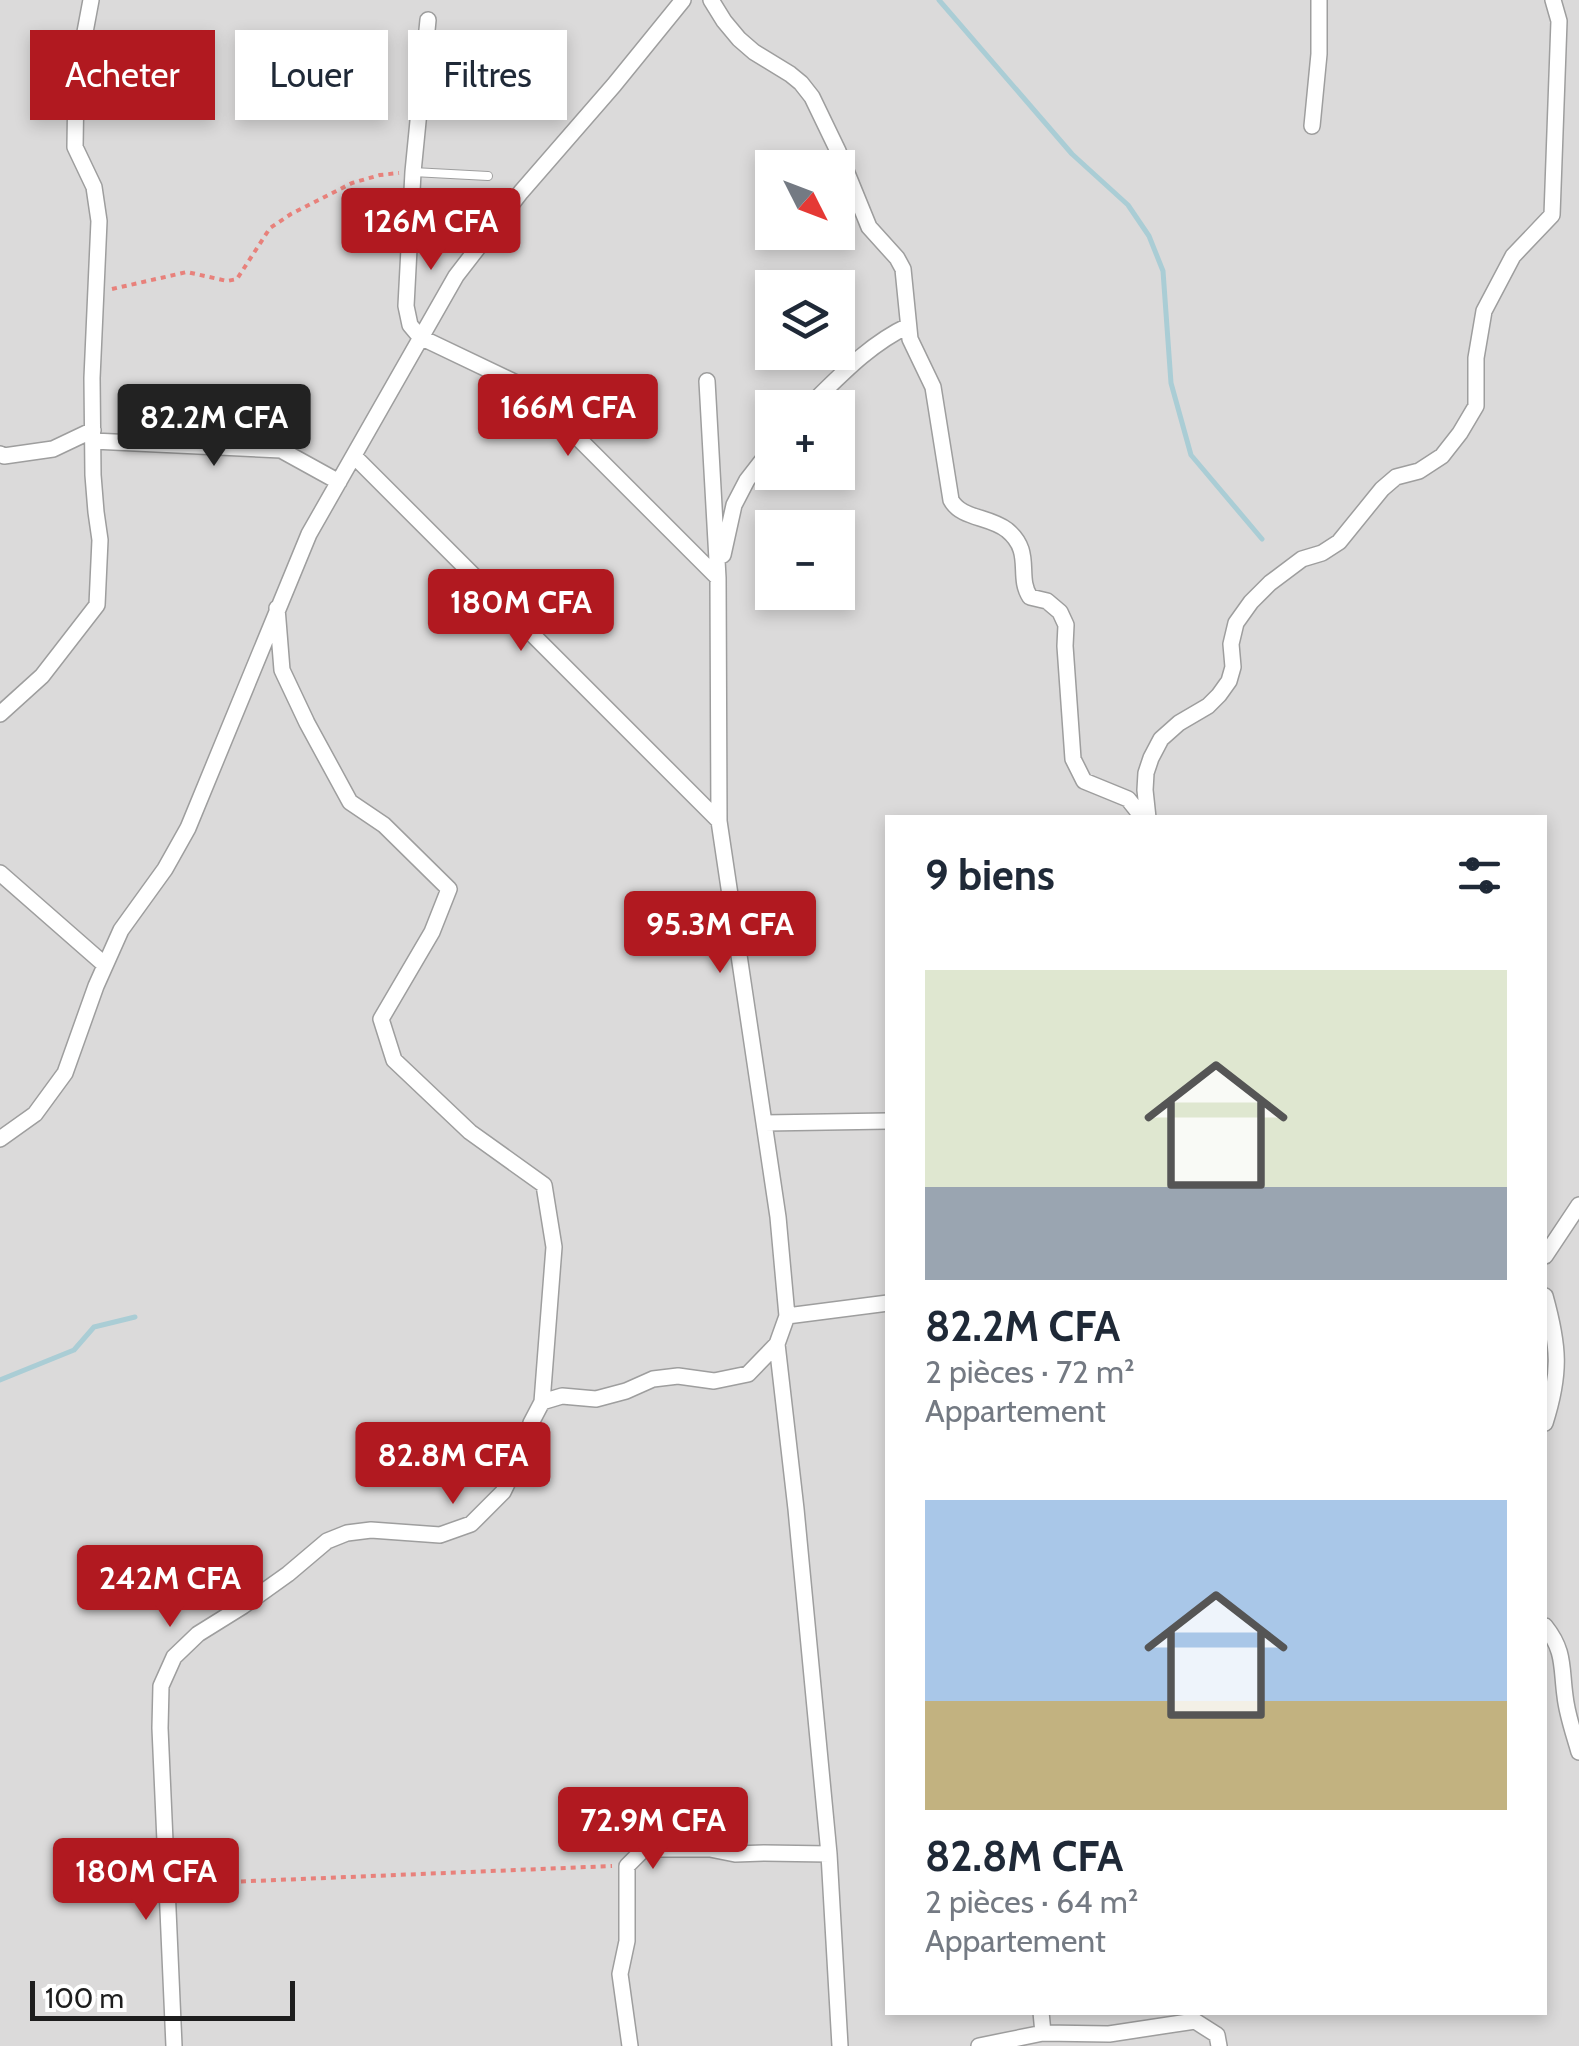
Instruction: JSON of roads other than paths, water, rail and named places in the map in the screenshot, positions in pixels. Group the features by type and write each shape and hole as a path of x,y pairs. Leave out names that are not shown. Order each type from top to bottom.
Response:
{"street":[{"path":"0,714 42,676 97,606 100,540 93,436 99,221 94,187 75,148 76,80 91,0"},
{"path":"0,1139 35,1114 65,1074 121,930 188,828 308,534 456,276 682,0"},
{"path":"710,0 739,39 802,83 812,97 869,227 903,270 910,339 933,387 951,500 965,514 981,516 1010,532 1024,556 1026,591 1030,597 1047,601 1060,612 1066,625 1073,759 1084,781 1128,799 1142,815"},
{"path":"1312,126 1319,0"},
{"path":"1145,815 1150,758 1179,723 1220,696 1233,667 1231,644 1236,623 1250,602 1302,559 1322,553 1338,542 1396,477 1419,471 1442,456 1476,406 1476,358 1484,310 1513,256 1552,215 1558,21 1553,0"},
{"path":"428,20 406,306 410,325 420,337 529,388 718,578"},
{"path":"826,390 888,336 908,326"},
{"path":"707,380 718,578 719,820 778,1217 787,1316 778,1344 829,1854 840,2046"},
{"path":"1,458 53,449 93,436 281,450 339,482"},
{"path":"354,456 719,820"},
{"path":"718,578 734,505 755,470"},
{"path":"174,2046 160,1728 162,1686 174,1657 198,1634 288,1574 327,1540 372,1530 440,1536 472,1524 502,1492 542,1402 554,1247 544,1185 470,1132 394,1060 380,1019 432,932 449,890 384,825 350,802 282,670 277,608"},
{"path":"0,873 105,966"},
{"path":"765,1124 885,1121"},
{"path":"1547,1253 1579,1205"},
{"path":"787,1316 885,1303"},
{"path":"1547,1305 1557,1350 1555,1392 1547,1417"},
{"path":"542,1402 562,1396 596,1398 654,1379 678,1376 714,1380 748,1374 778,1344"},
{"path":"1547,1629 1561,1653 1565,1700 1579,1752"},
{"path":"630,2046 620,1974 627,1941 627,1866 644,1849 829,1854"},
{"path":"1041,2015 1042,2033"},
{"path":"979,2046 1042,2033 1109,2034 1195,2020 1217,2035 1219,2046"}],"lane":[{"path":"414,172 488,176"}],"waterway":[{"path":"939,0 1072,154 1128,205 1149,236 1163,271 1171,383 1191,455 1262,539"},
{"path":"0,1380 74,1350 94,1327 135,1317"}]}
